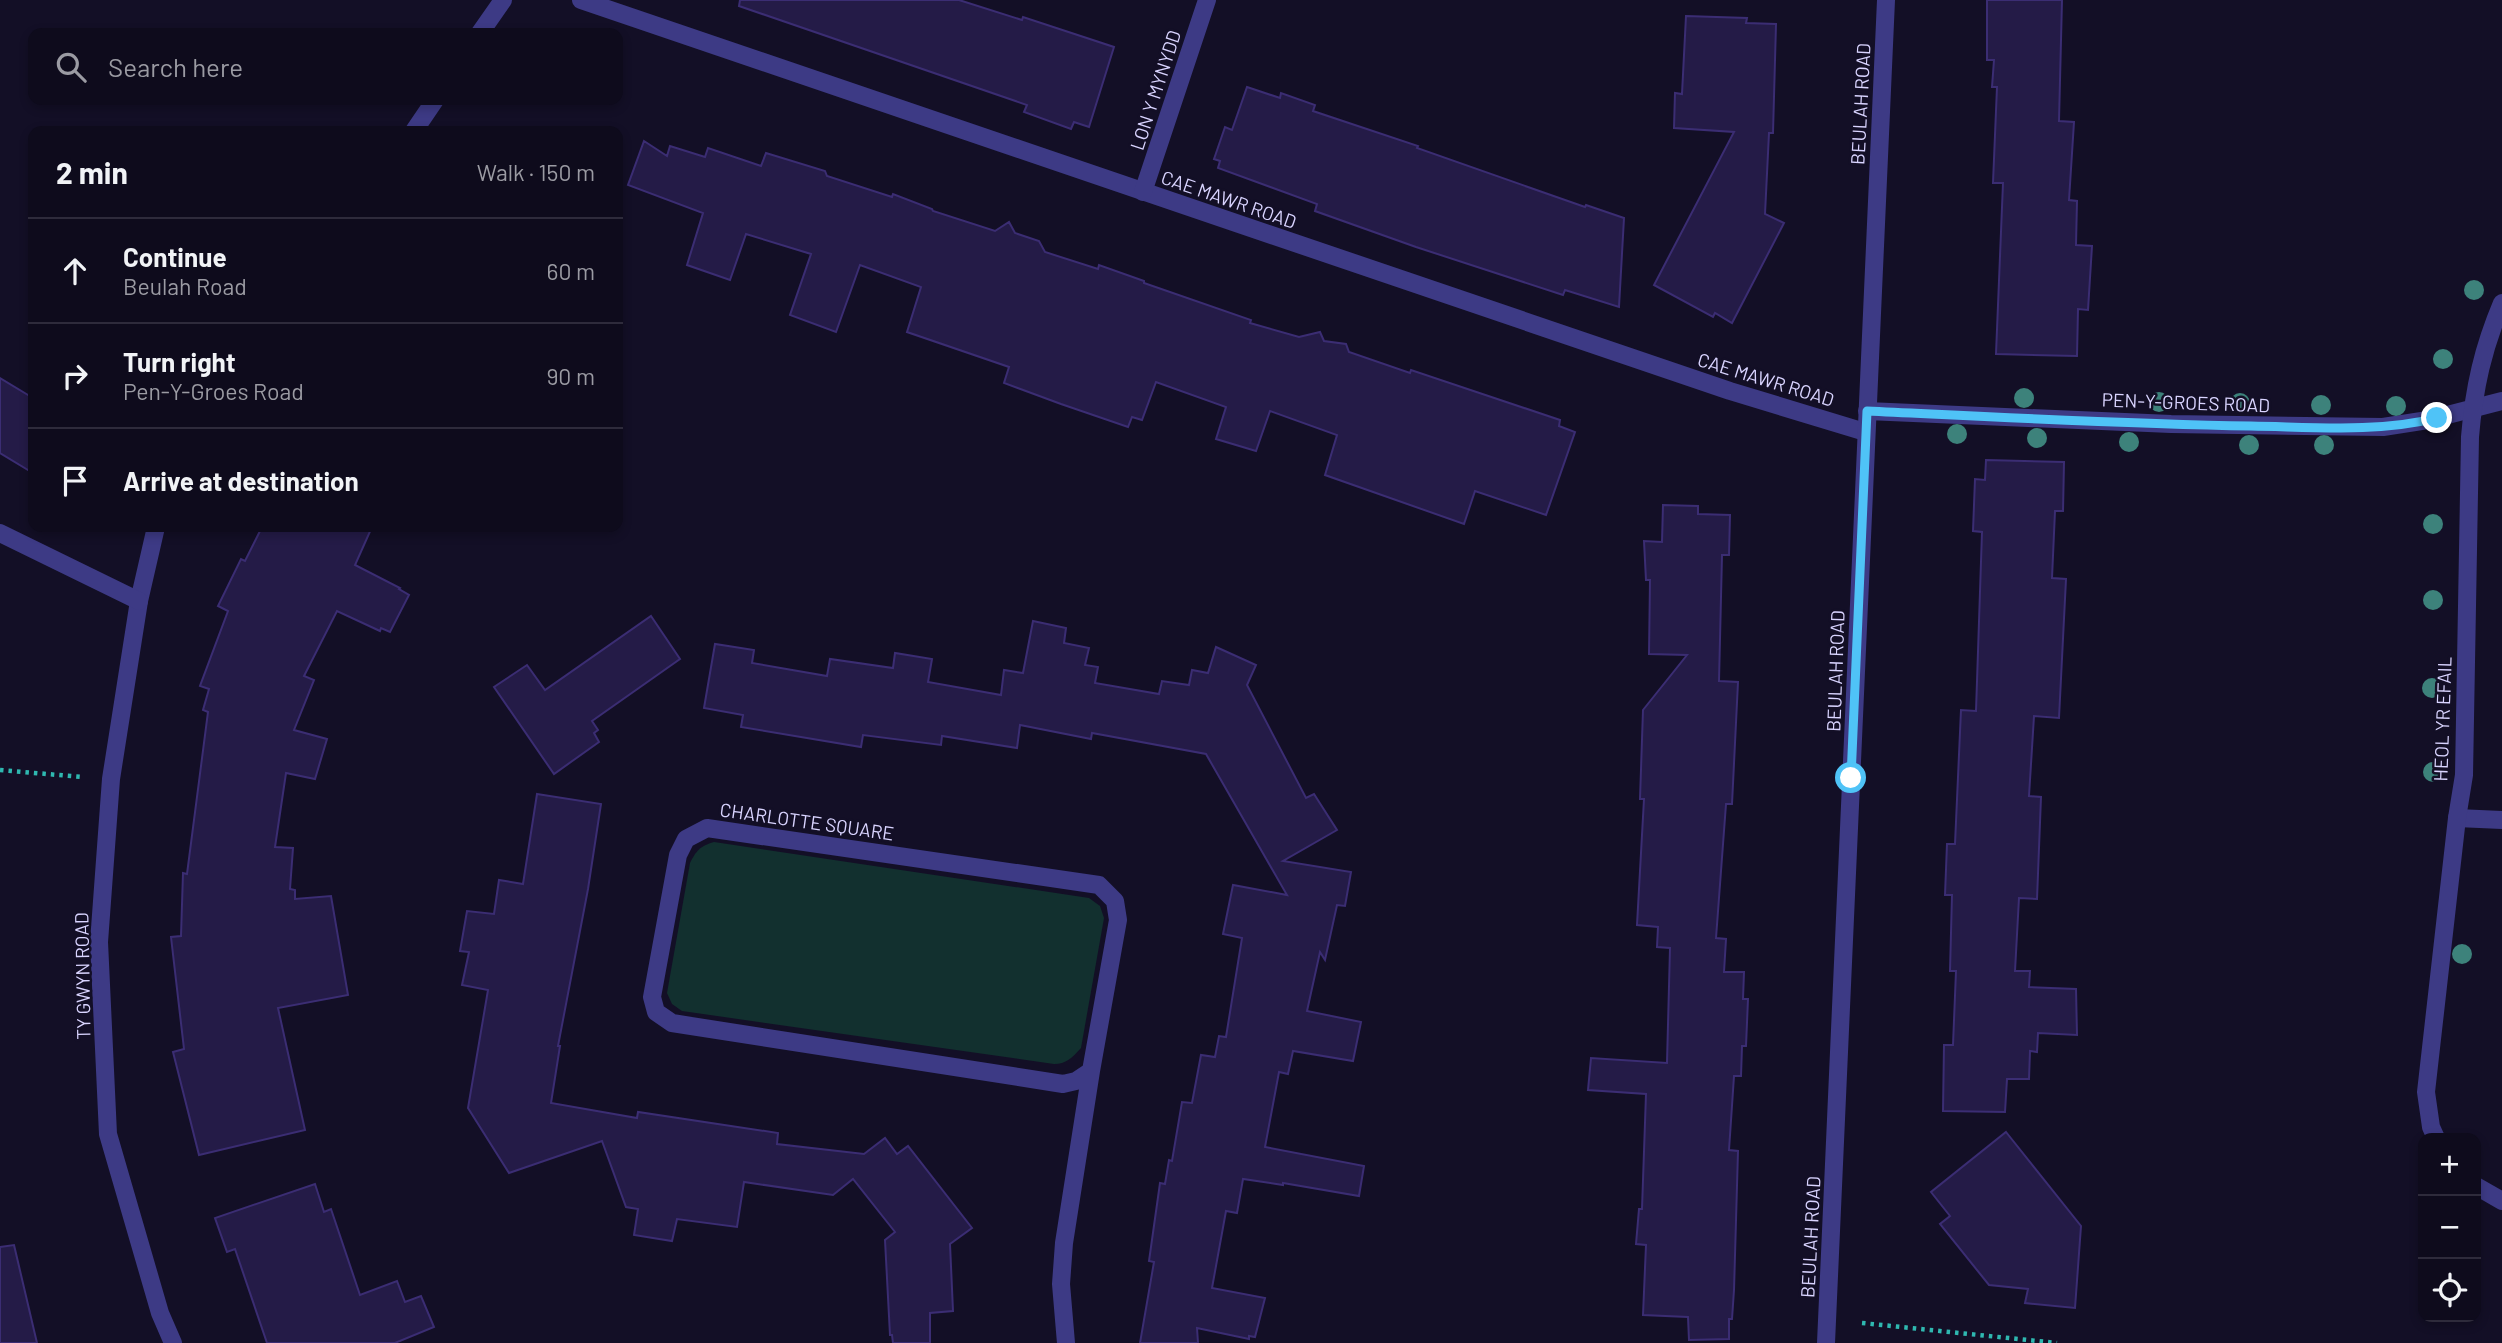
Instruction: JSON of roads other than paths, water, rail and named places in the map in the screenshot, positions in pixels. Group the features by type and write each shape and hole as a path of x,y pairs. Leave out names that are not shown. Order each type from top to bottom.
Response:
{"street":[{"path":"483,28 503,0"},
{"name":"CAE MAWR ROAD","path":"581,0 1730,391 1866,432"},
{"name":"LON Y MYNYDD","path":"1143,192 1207,0"},
{"name":"BEULAH ROAD","path":"1826,1343 1886,0"},
{"path":"417,126 432,105"},
{"name":"HEOL YR EFAIL","path":"2434,1133 2426,1092 2464,764 2466,553 2473,409 2484,346 2502,303"},
{"name":"PEN-Y-GROES ROAD","path":"1867,411 2171,424 2384,427 2410,424 2502,401"},
{"name":"TY GWYN ROAD","path":"155,532 139,601 111,779 99,942 108,1134 160,1312 173,1343"},
{"path":"0,533 139,601"},
{"path":"2456,818 2502,820"},
{"name":"CHARLOTTE SQUARE","path":"1066,1343 1061,1284 1064,1243 1118,920 1115,901 1099,885 707,828 687,839 678,855 652,997 656,1012 672,1023 1063,1084 1076,1081 1091,1072"},
{"path":"2481,1188 2502,1201"}]}
